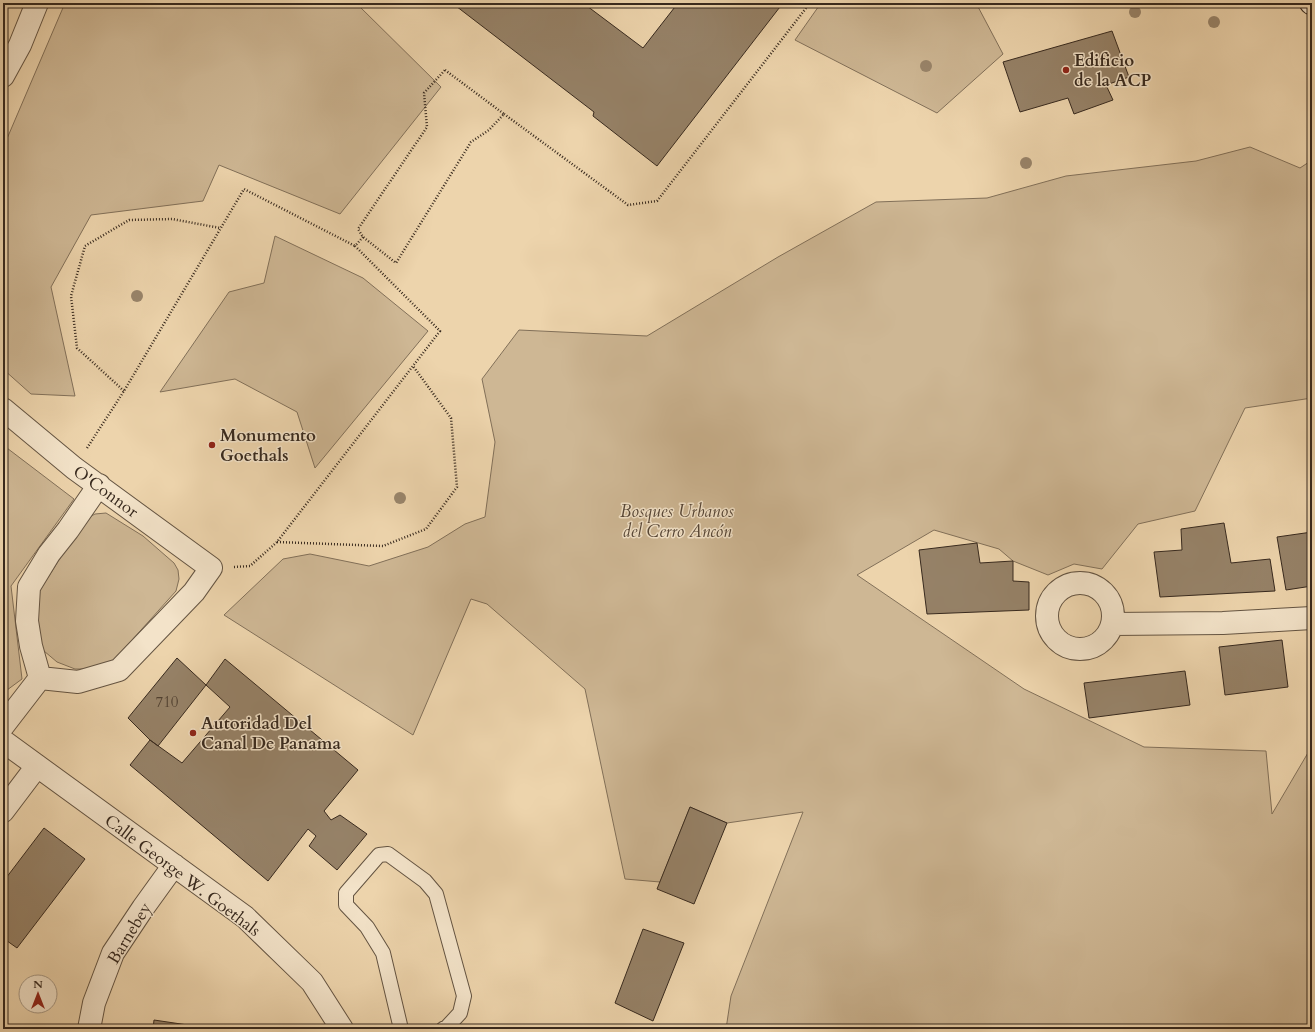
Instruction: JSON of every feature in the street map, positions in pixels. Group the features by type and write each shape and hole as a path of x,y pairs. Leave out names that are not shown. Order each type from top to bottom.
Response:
{"street":[{"path":"3,76 20,44 37,3"},
{"name":"O'Connor","path":"3,409 74,468 211,568"},
{"path":"40,678 31,646 27,621 29,588 49,554 68,530 98,485"},
{"path":"40,678 78,682 119,670 194,592 211,568"},
{"path":"1112,624 1223,623 1312,618"},
{"path":"3,726 40,678"},
{"name":"Calle George W. Goethals","path":"3,741 245,918 312,982 342,1029"},
{"path":"3,811 37,766"},
{"name":"Barnebey","path":"89,1029 94,1003 113,953 142,908 174,865"}],"lane":[{"path":"401,1029 383,953 367,927 346,905 346,893 379,855 388,854 425,881 436,894 464,996 460,1013 447,1027 443,1029"}],"path":[{"path":"504,114 489,130 471,142 396,263 363,237 358,229 427,127 424,93 445,70 628,205 657,201 810,3"},
{"path":"74,468 124,392 244,189 355,246 440,331 276,542 250,566 211,568"},
{"path":"124,392 77,348 71,296 84,246 129,220 172,219 220,228"},
{"path":"355,246 363,237"},
{"path":"276,542 383,546 426,529 457,487 451,418 413,366"}],"green space":[{"path":"65,3 356,3 441,87 340,214 219,165 203,201 91,215 51,287 75,396 31,394 3,369 3,148"},
{"path":"821,3 976,3 1003,54 937,113 795,40"},
{"name":"Bosques Urbanos del Cerro Ancón","path":"1250,147 1300,168 1312,160 1312,398 1245,408 1195,511 1138,524 1102,569 1074,564 1048,575 1013,561 999,549 934,530 857,575 1024,689 1144,747 1266,751 1272,814 1312,746 1312,1029 726,1029 731,996 803,812 727,823 690,807 660,882 625,879 585,689 487,604 471,599 413,735 224,615 283,559 310,554 369,566 428,547 465,524 485,517 495,442 482,379 519,330 647,336 778,257 876,202 987,198 1066,176 1196,161"},
{"path":"275,236 363,278 428,331 315,468 297,412 235,379 160,392 229,292 264,283"},
{"path":"3,445 74,499 11,586 22,679 3,693"},
{"path":"106,513 143,536 174,563 178,570 179,579 176,591 115,659 94,669 75,669 57,662 44,651 35,637 37,595 84,520 95,514"}],"building":[{"path":"452,3 583,3 643,48 678,3 783,3 657,166 593,116 594,112"},
{"name":"Edificio de la ACP","path":"1112,31 1129,77 1106,85 1113,100 1074,114 1068,98 1020,112 1003,62"},
{"path":"1224,523 1231,563 1270,559 1275,591 1160,597 1154,552 1182,550 1181,529"},
{"path":"1312,532 1312,586 1286,590 1277,537"},
{"path":"977,543 980,563 1013,561 1013,581 1029,582 1029,610 927,614 919,550"},
{"path":"1282,640 1288,687 1225,695 1219,647"},
{"path":"177,658 206,685 158,746 128,718"},
{"path":"225,659 358,770 324,811 331,820 340,815 367,834 337,870 309,846 316,836 308,829 268,881 130,765 150,740 182,763 230,707 206,685"},
{"path":"1185,671 1190,705 1089,718 1084,683"},
{"path":"690,807 727,823 694,904 657,889"},
{"path":"44,828 85,859 17,948 3,938 3,882"},
{"path":"643,929 684,943 653,1021 615,1003"},
{"path":"154,1020 208,1028 208,1029 153,1029"}],"place":[{"name":"Edificio de la ACP","path":"1066,70"},
{"name":"Monumento Goethals","path":"212,445"},
{"name":"Autoridad Del Canal De Panama","path":"193,733"}]}
